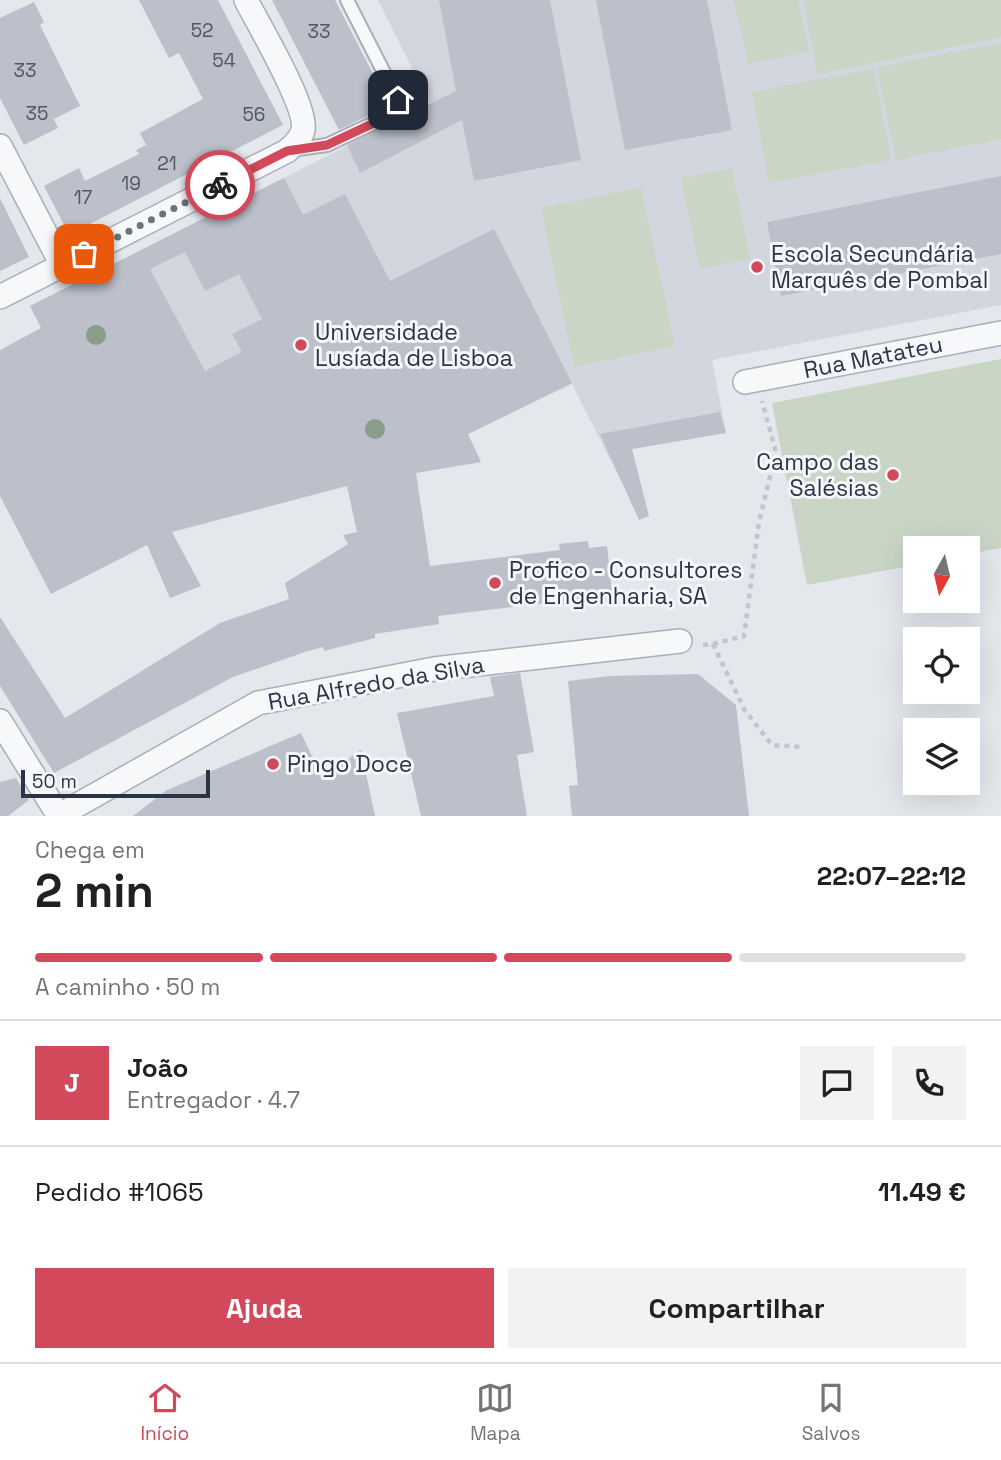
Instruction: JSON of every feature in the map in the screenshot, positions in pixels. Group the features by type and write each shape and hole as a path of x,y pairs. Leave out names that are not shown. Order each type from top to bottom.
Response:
{"street":[{"path":"0,296 287,151 297,143 303,130 299,103 246,0"},
{"path":"0,146 62,265"},
{"name":"Rua Matateu","path":"745,382 1001,333"},
{"name":"Rua Alfredo da Silva","path":"59,816 258,703 434,669 680,641"},
{"path":"0,721 59,816"}],"lane":[{"path":"287,151 327,145 391,115 398,109 398,100 347,0"}],"path":[{"path":"680,641 713,644 744,636 759,522 776,452 766,405 745,382"},
{"path":"713,644 744,709 772,745 804,747"}],"shaded area":[{"name":"Escola Secundária Marquês de Pombal","path":"378,0 1001,0 1001,305 712,360 726,433 632,449 624,487 572,384 468,434 481,462 378,479 285,500 30,306 430,104"}],"green space":[{"path":"734,0 798,0 809,52 748,64"},
{"path":"803,0 1001,0 1001,37 818,74"},
{"path":"1001,43 1001,139 896,160 877,67"},
{"path":"874,69 891,160 769,183 752,92"},
{"path":"732,168 750,259 700,269 681,178"},
{"path":"641,187 675,346 574,367 541,208"},
{"name":"Campo das Salésias","path":"1001,359 1001,548 980,552 980,536 903,536 903,567 807,585 772,403"}],"building":[{"path":"139,0 218,0 283,125 80,229 71,230 63,223 44,186 79,168 85,181 139,154 136,150 146,145 140,133 203,99 179,53 169,58"},
{"path":"272,0 335,0 389,105 339,130"},
{"path":"439,0 550,0 581,160 474,181 462,120 360,173 347,145 456,91"},
{"path":"596,0 707,0 732,130 625,150"},
{"path":"34,2 44,22 40,25 80,106 54,119 58,128 24,145 0,98 0,18"},
{"path":"1001,176 1001,254 781,296 767,222"},
{"path":"284,178 303,215 345,194 390,281 494,229 572,383 468,434 481,462 416,473 430,566 560,550 559,544 588,541 589,548 607,546 613,601 546,607 546,603 438,616 439,624 375,634 375,638 324,651 323,647 305,652 233,677 54,773 0,686 0,617 65,718 220,623 289,599 285,583 348,544 343,535 357,532 347,486 172,532 201,586 170,598 147,545 51,594 0,496 0,350 41,328 30,306","holes":["185,252 205,291 239,274 262,319 232,334 242,352 205,371 150,269"]},
{"path":"0,198 29,257 0,271"},
{"path":"720,412 726,433 632,449 649,516 639,520 600,434"},
{"path":"520,673 534,752 517,755 527,816 421,816 397,713 494,696 490,677"},
{"path":"698,674 736,705 749,816 572,816 569,786 578,785 568,681 610,676"},
{"name":"Pingo Doce","path":"301,733 322,777 361,750 375,816 133,816 167,790"},
{"path":"16,778 29,800 8,816 0,816 0,782"}],"way so far":[{"path":"84,254 220,185"}],"place":[{"name":"Escola Secundária Marquês de Pombal","path":"757,267"},
{"name":"Universidade Lusíada de Lisboa","path":"301,345"},
{"name":"Campo das Salésias","path":"893,475"},
{"name":"Profico - Consultores de Engenharia, SA","path":"495,583"},
{"name":"Pingo Doce","path":"273,764"}],"route":[{"path":"220,185 287,151 327,145 391,115 398,109 398,100"}]}
